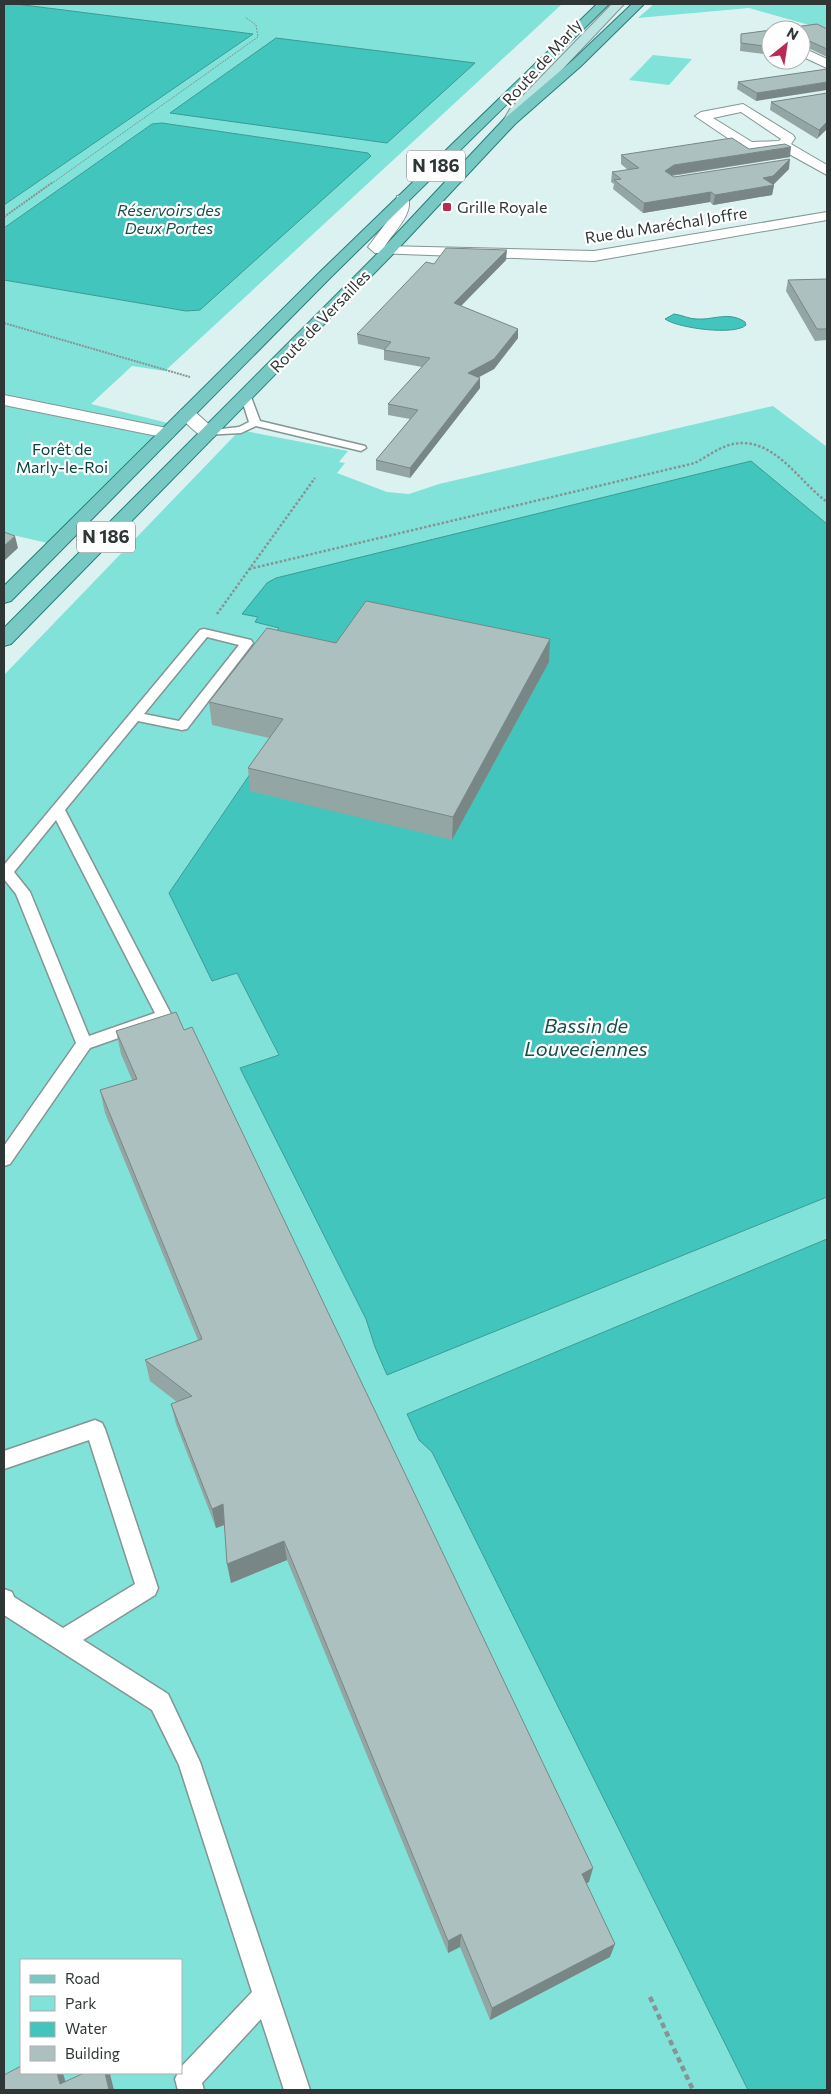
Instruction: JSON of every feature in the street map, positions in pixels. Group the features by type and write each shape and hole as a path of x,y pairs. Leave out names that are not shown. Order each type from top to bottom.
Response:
{"main road":[{"name":"Route de Versailles","path":"4,597 402,199 604,4"},
{"name":"Route de Marly","path":"510,121 515,112 618,4"},
{"name":"Route de Versailles","path":"4,640 389,250 510,121 584,57 638,4"}],"street":[{"path":"811,56 827,64"},
{"path":"762,105 702,116 749,146 783,145 827,171"},
{"path":"743,108 788,138 783,145"},
{"path":"789,163 808,160"},
{"path":"389,250 380,250 376,247 401,212 402,199"},
{"name":"Rue du Maréchal Joffre","path":"389,250 594,256 827,216"},
{"path":"4,400 167,434"},
{"path":"187,414 208,433"}],"lane":[{"path":"564,59 584,57"},
{"path":"246,396 255,423"},
{"path":"208,433 241,430 255,423 361,448"},
{"path":"84,1044 23,892 5,874 204,633 247,644 182,726 136,716"},
{"path":"4,1159 84,1044 164,1016 58,810"},
{"path":"4,1460 95,1428 147,1588 64,1640"},
{"path":"4,1599 6,1604 160,1702 189,1762 297,2090"},
{"path":"191,2090 188,2079 266,1996"}],"path":[{"path":"4,217 258,37 256,25 245,17"},
{"path":"4,323 165,371"},
{"path":"249,569 695,463 729,445 754,442 765,447 787,464 807,486 827,502"},
{"path":"204,633 314,478"},
{"path":"650,1997 693,2090"}],"green space":[{"name":"Forêt de Marly-le-Roi","path":"16,4 562,4 165,371 132,366 91,404 176,425 56,545 4,533 4,280 186,311 370,156 368,153 162,123 152,124 4,228 4,205 253,34"},
{"path":"654,4 827,4 827,30 811,25 811,20 792,20 749,8 638,18"},
{"path":"653,55 692,59 669,85 629,80"},
{"path":"773,406 827,447 827,524 750,461 258,617 255,622 279,628 549,662 452,840 250,791 274,739 169,893 212,981 237,973 279,1056 240,1068 366,1319 387,1375 827,1197 827,1239 407,1414 419,1440 432,1452 748,2090 4,2090 4,675 240,430 348,451 339,462 345,463 337,473 387,492 409,494 439,484"}],"water":[{"path":"4,4 16,4 253,34 4,205"},
{"path":"276,38 475,63 387,143 170,113"},
{"name":"Réservoirs des Deux Portes","path":"162,123 368,153 371,156 200,310 186,311 4,280 4,228 152,124"},
{"path":"674,314 697,319 727,316 739,319 745,322 746,325 730,330 693,328 665,319"},
{"name":"Bassin de Louveciennes","path":"751,461 827,524 827,1197 387,1375 366,1319 240,1068 279,1055 237,973 212,981 169,893 274,739 322,687 276,632 279,628 255,622 258,617 242,614 267,583 276,578"},
{"path":"827,1239 827,2090 748,2090 432,1452 419,1440 407,1414"}],"building":[{"path":"817,24 827,29 827,49 811,42 811,25"},
{"path":"761,31 761,46 741,43 741,34"},
{"path":"827,69 827,82 757,93 738,82"},
{"path":"827,93 827,122 819,130 771,102"},
{"path":"732,138 749,149 785,144 791,147 674,165 665,171 674,177 790,159 773,176 763,178 774,185 715,195 711,192 644,203 614,180 621,179 612,172 639,168 621,155"},
{"path":"446,248 507,250 454,303 518,329 494,359 468,373 480,378 410,468 376,460 418,410 388,404 430,358 384,350 391,342 357,334 426,262 434,264"},
{"path":"827,279 827,329 817,329 788,280"},
{"path":"4,532 15,536 4,546"},
{"path":"366,601 550,639 453,817 248,768 283,719 209,702 267,628 336,643"},
{"path":"176,1012 184,1030 192,1027 593,1868 582,1874 615,1944 492,2008 461,1934 448,1941 284,1541 227,1564 223,1504 212,1509 171,1404 192,1396 145,1360 202,1339 100,1090 137,1079 116,1031"},
{"path":"20,2067 20,2074 57,2074 60,2084 82,2074 105,2074 109,2090 4,2090 4,2075"}],"place":[{"name":"Grille Royale","path":"447,207"}]}
